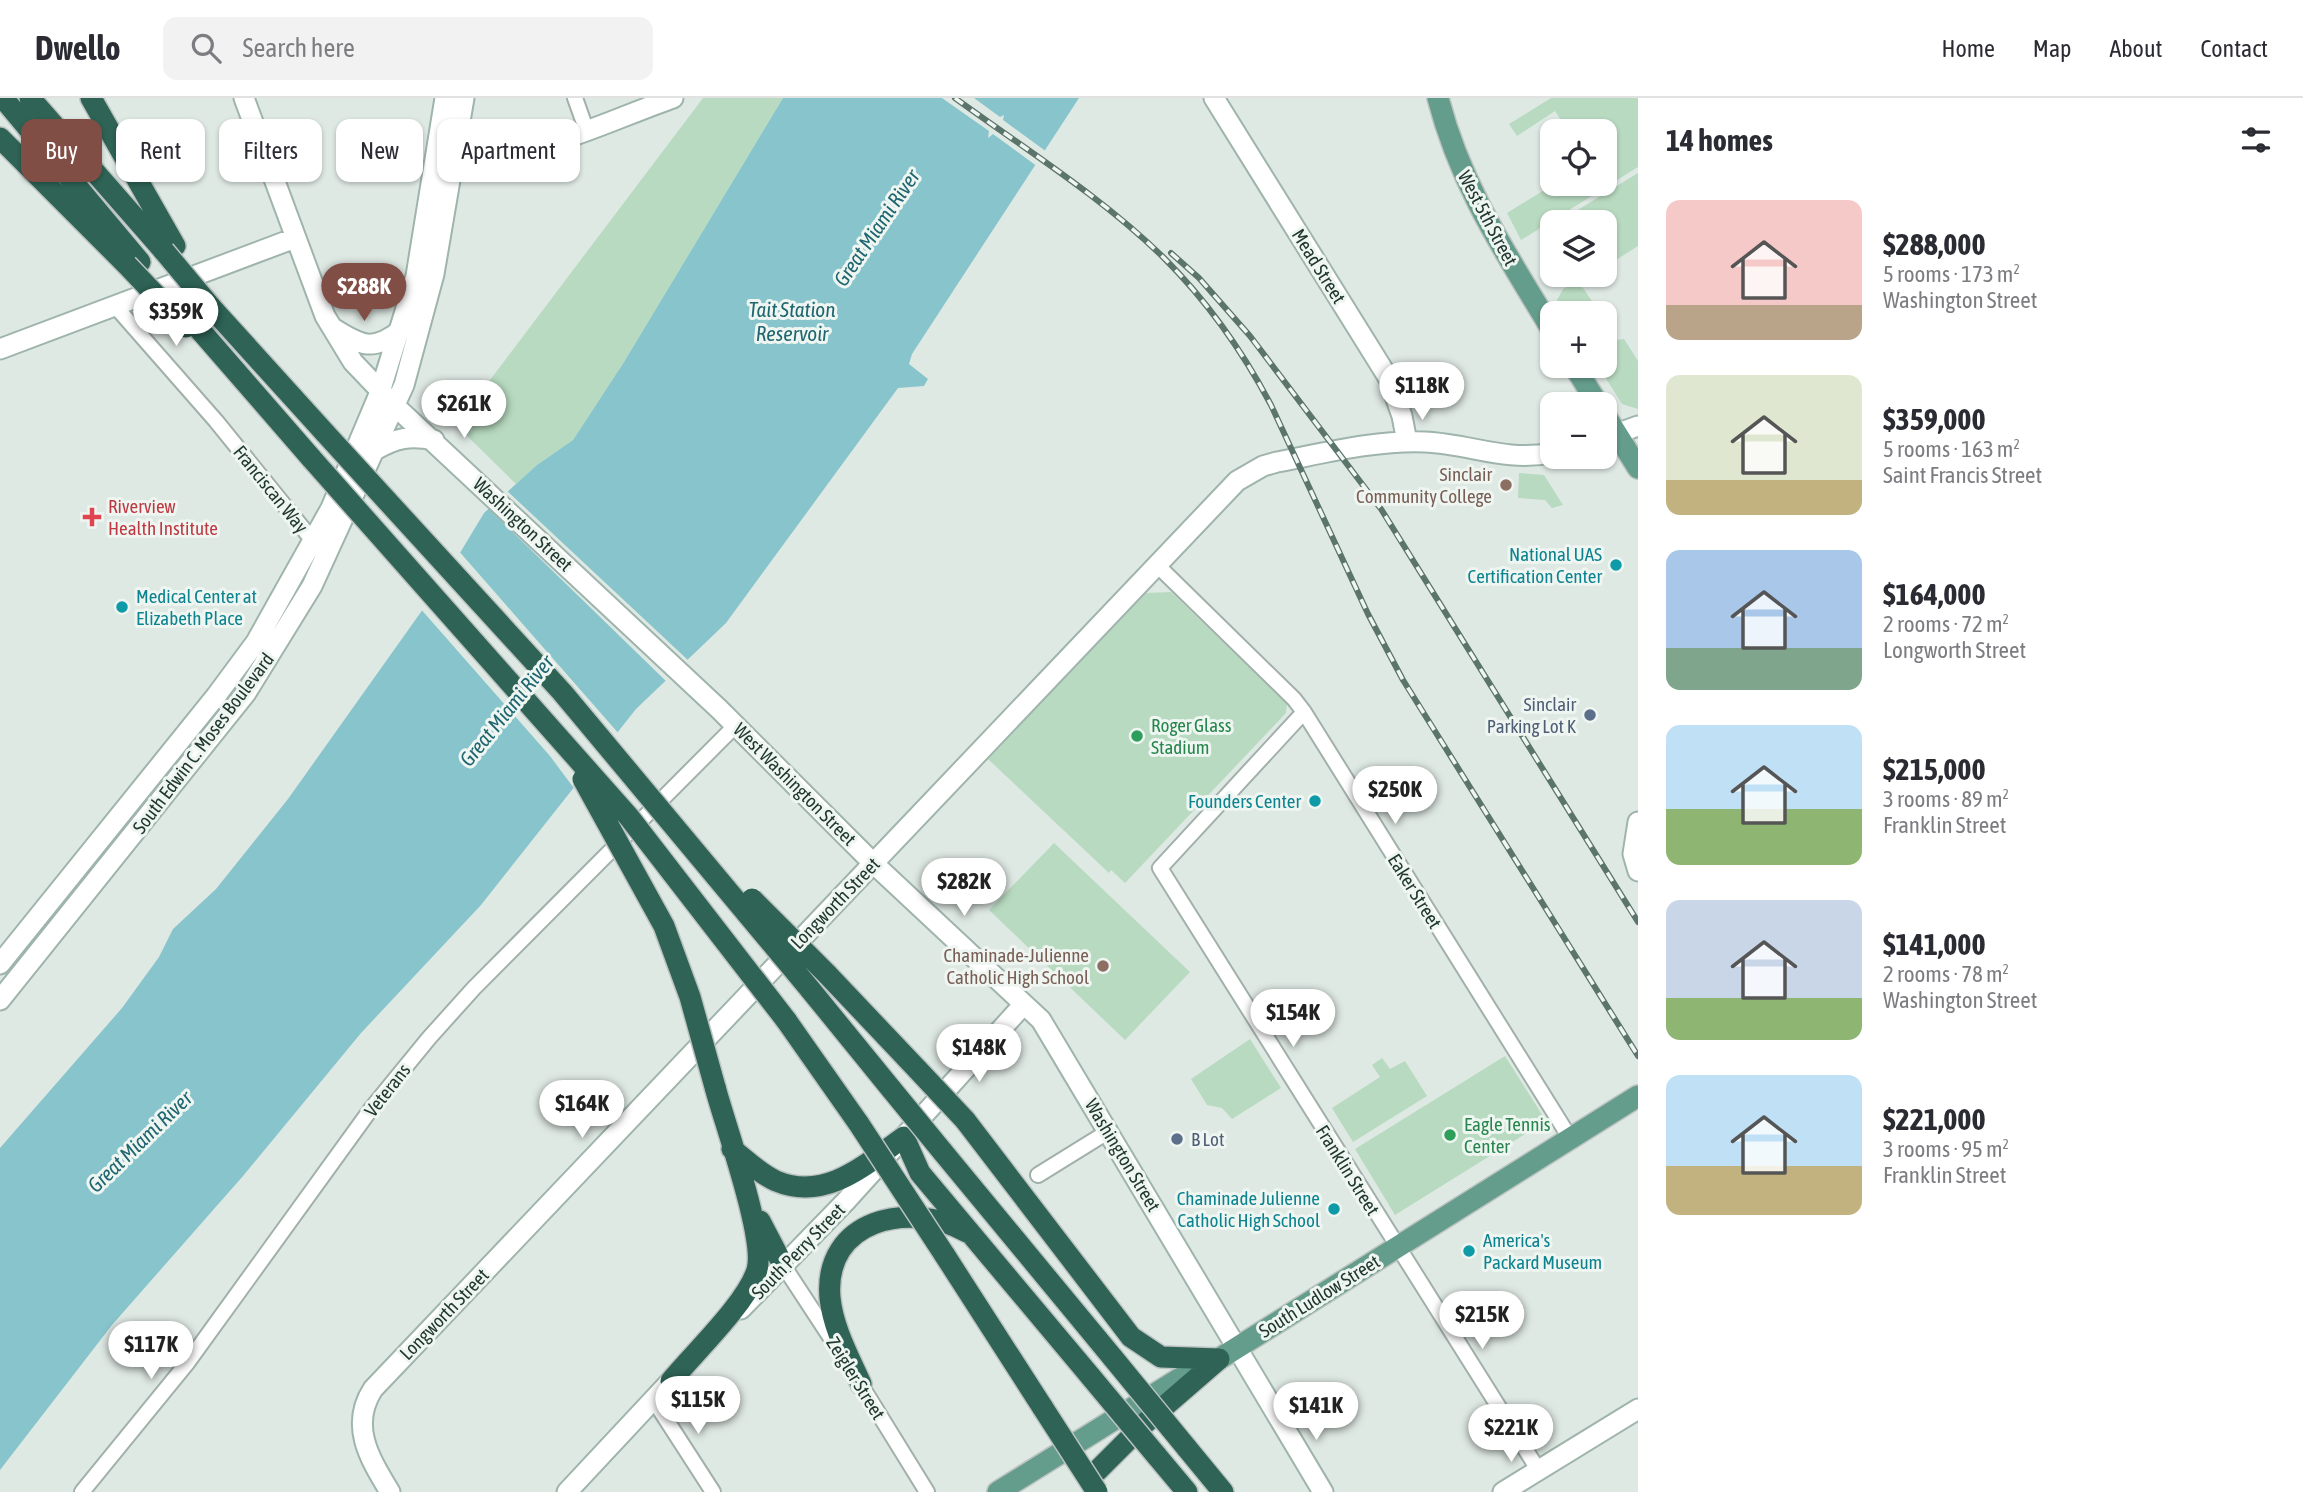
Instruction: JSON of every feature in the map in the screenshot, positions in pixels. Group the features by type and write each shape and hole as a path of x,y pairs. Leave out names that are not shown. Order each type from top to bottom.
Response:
{"highway":[{"path":"4,98 134,263 230,366 679,878 786,1020 859,1124 1044,1408 1097,1482 1144,1424 1219,1359"},
{"path":"30,98 170,249"},
{"path":"91,98 170,249 210,306 540,668 672,820 1223,1492"},
{"path":"0,138 21,159"},
{"path":"0,147 21,164"},
{"path":"43,182 134,263"},
{"path":"560,741 657,911 690,997 757,1233 757,1268 741,1298 671,1381"},
{"path":"672,820 827,974 965,1120 1131,1337 1161,1357 1219,1359"},
{"path":"732,1149 775,1181 804,1187 821,1186 846,1178 904,1138 916,1168 1186,1492"},
{"path":"742,1180 783,1265"},
{"path":"861,1384 839,1332 830,1297 832,1273 844,1246 867,1227 899,1215 936,1218 968,1233"}],"main road":[{"name":"West 5th Street","path":"1438,98 1475,201 1540,310"},
{"path":"1617,442 1638,468"},
{"name":"South Ludlow Street","path":"999,1492 1179,1379 1219,1359 1638,1096"}],"street":[{"name":"Washington Street","path":"244,98 315,295 330,326 353,362 395,406 719,709"},
{"name":"South Edwin C. Moses Boulevard","path":"445,98 446,119"},
{"name":"South Edwin C. Moses Boulevard","path":"458,119 464,98"},
{"path":"575,98 586,129"},
{"path":"580,131 673,98"},
{"name":"Mead Street","path":"1214,98 1389,379 1402,416 1407,442"},
{"name":"South Edwin C. Moses Boulevard","path":"0,1000 191,763 244,695 278,644 320,549 380,391 401,330 440,182"},
{"name":"South Edwin C. Moses Boulevard","path":"0,964 226,682 320,549 375,450 395,406 411,360 435,274 444,182"},
{"path":"0,349 295,238"},
{"name":"Franciscan Way","path":"116,307 212,417 320,549"},
{"path":"330,326 353,341 369,345 385,342 401,330"},
{"path":"1617,433 1638,426"},
{"path":"375,450 402,437 417,436 435,441"},
{"name":"Longworth Street","path":"390,1492 374,1466 364,1441 363,1411 373,1389 1237,481 1263,466 1339,451 1407,442 1450,445 1498,456 1540,454"},
{"name":"Eaker Street","path":"1157,565 1294,699 1304,712 1570,1138"},
{"path":"226,682 244,695"},
{"name":"West Washington Street","path":"719,709 873,863 1024,1004"},
{"name":"Franklin Street","path":"1304,712 1160,868 1539,1471"},
{"name":"Veterans","path":"82,1492 188,1362 371,1109 429,1038 474,988 736,725"},
{"path":"174,748 191,763"},
{"path":"1638,822 1633,854 1638,871"},
{"path":"77,868 94,884"},
{"name":"Washington Street","path":"1024,1004 1041,1020 1323,1492"},
{"name":"South Perry Street","path":"567,1492 904,1138 1024,1004"},
{"path":"1038,1175 1108,1131"},
{"name":"Zeigler Street","path":"783,1265 861,1384 927,1492"},
{"path":"653,1399 713,1492"},
{"path":"1503,1492 1638,1409"}],"green space":[{"path":"703,98 783,98 624,362 573,440 537,465 516,484 456,425"},
{"path":"1551,98 1638,98 1638,167 1617,180 1617,119 1560,119 1555,111 1517,136 1509,124"},
{"path":"1638,173 1638,246 1617,259 1617,210 1578,210 1600,196 1617,196 1617,186"},
{"path":"1540,193 1540,196 1592,196 1569,210 1540,210 1540,228 1521,240 1507,213"},
{"path":"1581,287 1592,301 1558,301 1563,289"},
{"path":"1624,339 1638,361 1638,409 1622,404 1617,392 1606,378 1617,378 1617,340"},
{"path":"1519,473 1544,475 1563,505 1552,508 1545,500 1518,498"},
{"name":"Roger Glass Stadium","path":"1171,592 1287,704 1286,713 1125,883 1111,870 1109,873 988,759 1146,593"},
{"path":"1054,843 1190,972 1125,1040 989,910"},
{"path":"1250,1039 1281,1088 1232,1119 1222,1108 1207,1105 1191,1079"},
{"name":"Eagle Tennis Center","path":"1505,1056 1546,1121 1395,1215 1355,1149"},
{"path":"1382,1058 1390,1069 1405,1061 1427,1096 1353,1142 1332,1108 1380,1077 1372,1065"}],"water":[{"name":"Tait Station Reservoir","path":"783,98 1079,98 912,354 909,364 928,379 924,386 898,388 726,623 636,709 481,905 361,1033 243,1176 112,1325 0,1470 0,1148 122,1008 159,957 173,929 216,889 288,799 443,581 484,513 537,465 573,440 624,362"}],"pier":[{"path":"942,98 974,98 1000,117 1004,115 1003,120 1047,152 1038,167 993,134 988,138 989,131"},
{"path":"505,489 690,662 668,683 486,506"},
{"path":"457,549 620,735 576,791 550,756 419,607"}],"railway":[{"path":"955,98 1115,214 1180,274 1223,328 1271,405 1368,614 1403,680 1638,1056"},
{"path":"1171,253 1199,278 1250,336 1381,509 1638,922"}],"place":[{"name":"Sinclair Community College","path":"1506,485"},
{"name":"Riverview Health Institute","path":"92,517"},
{"name":"National UAS Certification Center","path":"1616,565"},
{"name":"Medical Center at Elizabeth Place","path":"122,607"},
{"name":"Sinclair Parking Lot K","path":"1590,715"},
{"name":"Roger Glass Stadium","path":"1137,736"},
{"name":"Founders Center","path":"1315,801"},
{"name":"Chaminade-Julienne Catholic High School","path":"1103,966"},
{"name":"Eagle Tennis Center","path":"1450,1135"},
{"name":"B Lot","path":"1177,1139"},
{"name":"Chaminade Julienne Catholic High School","path":"1334,1209"},
{"name":"America's Packard Museum","path":"1469,1251"}],"water label":[{"name":"Great Miami River","path":"877,228"},
{"name":"Great Miami River","path":"507,711"},
{"name":"Great Miami River","path":"140,1142"}]}
